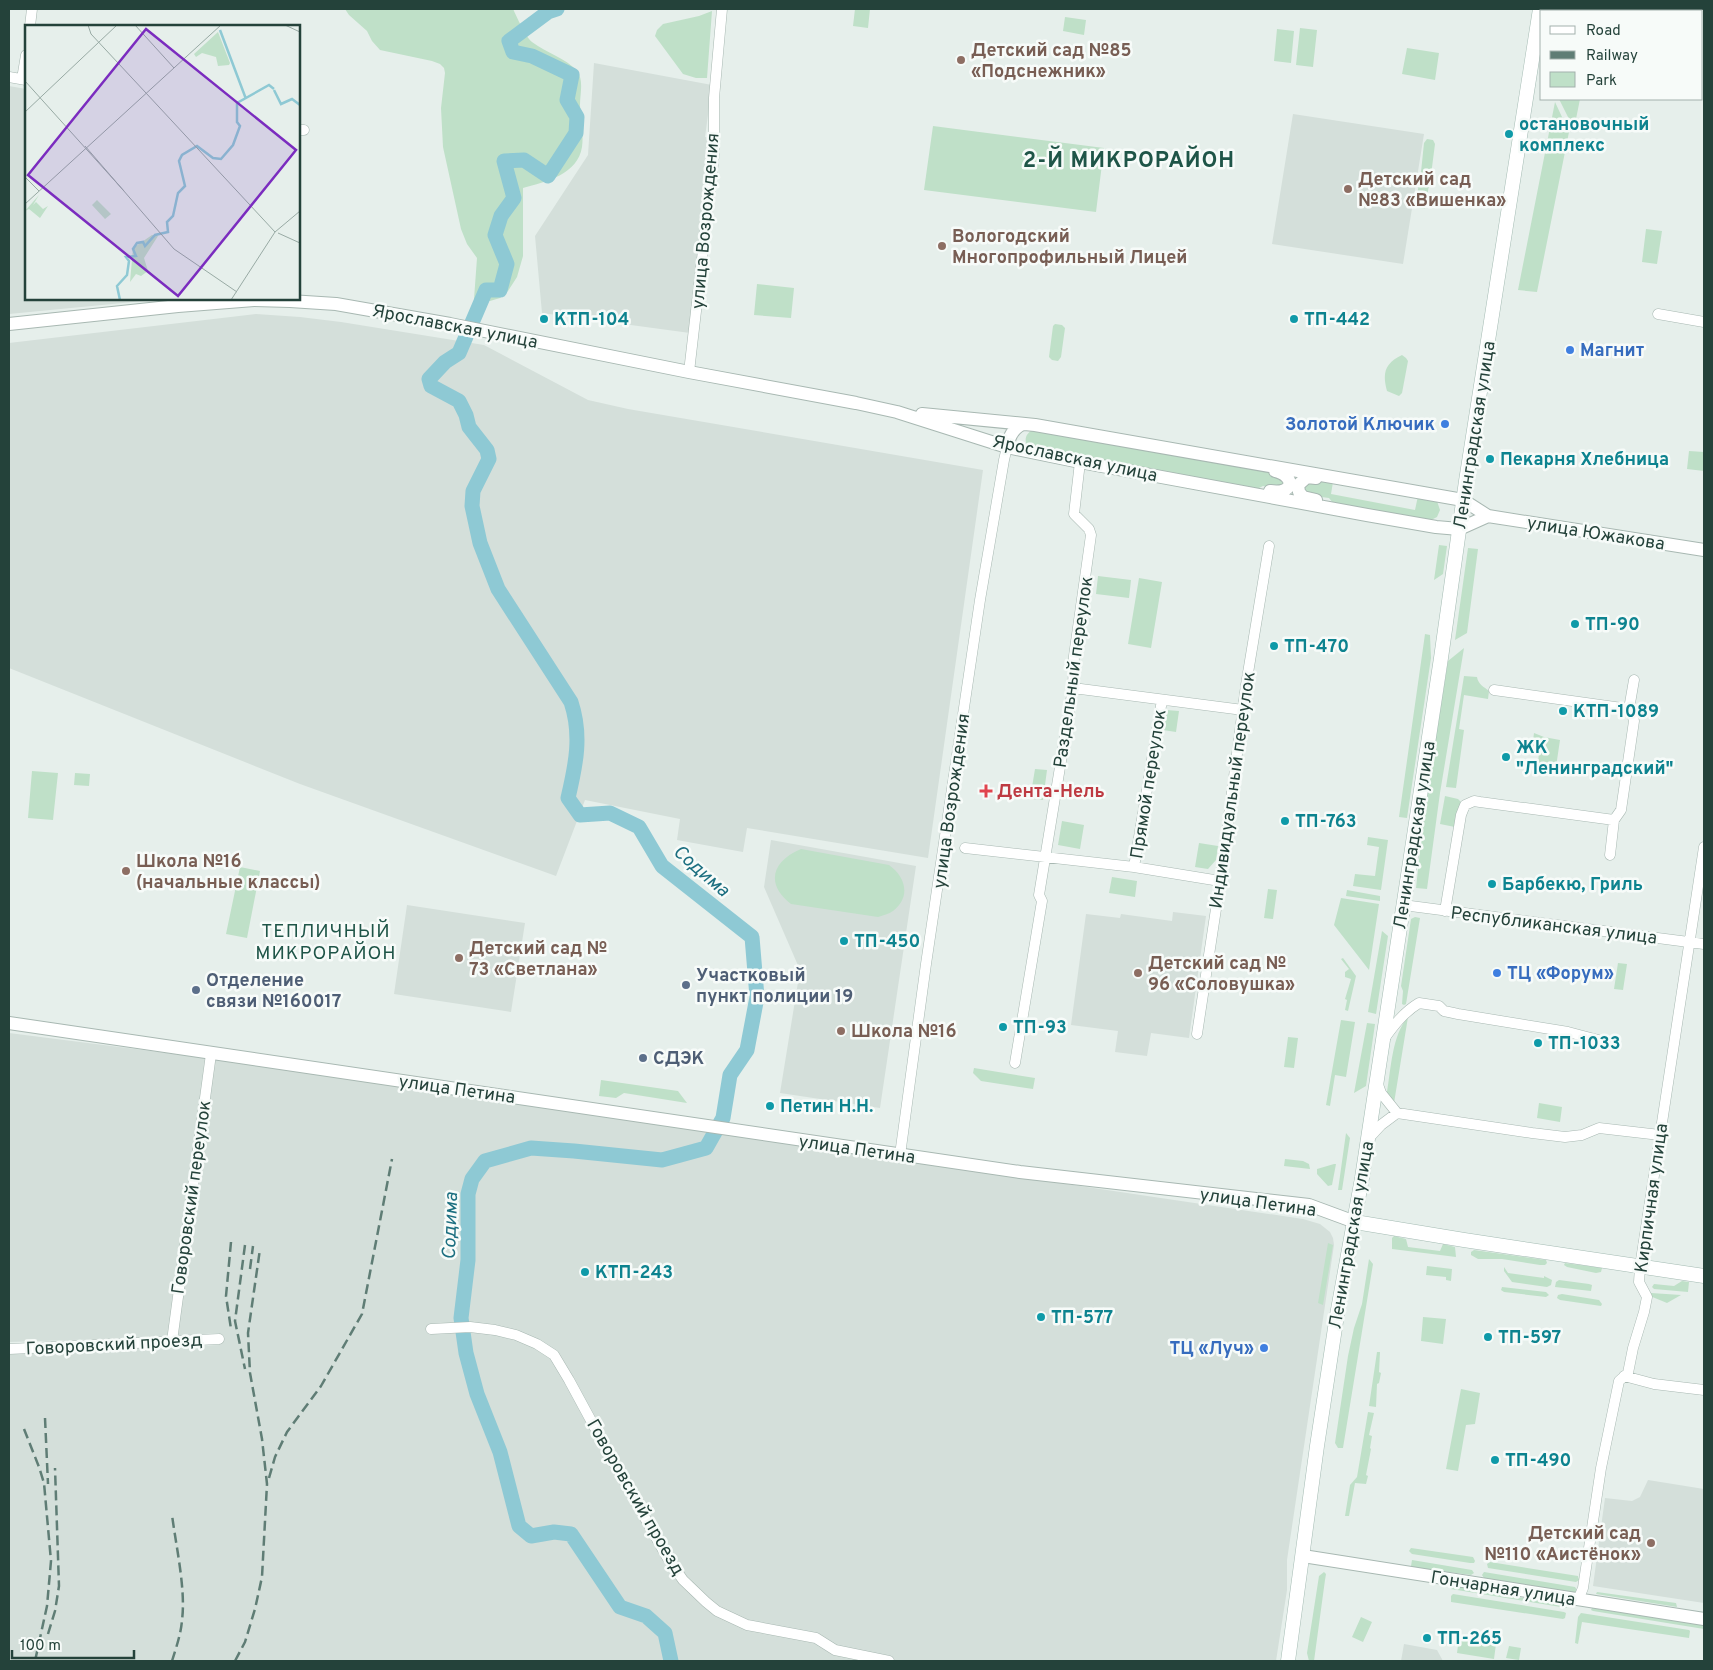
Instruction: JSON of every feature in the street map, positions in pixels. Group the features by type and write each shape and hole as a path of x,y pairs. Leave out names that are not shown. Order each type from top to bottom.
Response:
{"main road":[{"name":"Ленинградская улица","path":"1288,1661 1317,1446 1377,1080 1463,500 1540,9"},
{"name":"улица Петина","path":"1354,1222 1704,1276"}],"street":[{"path":"30,25 32,9"},
{"name":"улица Возрождения","path":"689,372 714,155 714,98 722,9"},
{"path":"9,77 24,79"},
{"name":"Ярославская улица","path":"9,324 178,306 263,300 336,304 498,333 897,412 1023,424 1463,500"},
{"path":"1658,314 1704,322"},
{"name":"Ярославская улица","path":"897,412 1007,447 1436,528 1459,529"},
{"path":"1007,447 1012,433 1023,424"},
{"name":"улица Возрождения","path":"900,1155 927,954 980,600 1007,447"},
{"name":"Раздельный переулок","path":"1016,1064 1042,901 1039,895 1074,688 1074,656 1091,535 1089,529 1074,514 1080,462"},
{"name":"Ярославская улица","path":"1256,494 1263,490 1281,492 1286,490 1289,482 1284,474 1259,468 1257,464"},
{"name":"Ярославская улица","path":"1324,475 1321,479 1307,477 1300,482 1298,489 1303,497 1325,502 1327,508"},
{"name":"улица Южакова","path":"1463,500 1488,516 1704,550"},
{"path":"1459,529 1488,516"},
{"name":"Индивидуальный переулок","path":"1197,1034 1220,881 1242,710 1269,546"},
{"path":"1610,855 1614,820 1621,810 1634,722 1629,709 1634,680"},
{"path":"1074,688 1242,710"},
{"path":"1494,690 1629,709"},
{"name":"Прямой переулок","path":"1134,867 1162,700"},
{"path":"1445,911 1460,815 1466,805 1474,801 1614,820"},
{"name":"Кирпичная улица","path":"1578,1600 1583,1588 1601,1468 1619,1381 1628,1373 1647,1297 1639,1282 1640,1267 1704,847"},
{"path":"965,848 1040,858 1046,856 1134,867 1220,881"},
{"name":"Республиканская улица","path":"1403,905 1704,944"},
{"path":"1382,1042 1407,1010 1419,1003 1439,1006 1444,1011 1458,1014 1568,1032 1602,1041"},
{"name":"улица Петина","path":"9,1023 1069,1179 1309,1205 1354,1222"},
{"name":"Говоровский переулок","path":"172,1341 211,1054"},
{"path":"1377,1080 1381,1093 1397,1113 1565,1137 1582,1135 1600,1128 1660,1135"},
{"path":"1367,1140 1381,1125 1397,1113"},
{"name":"Говоровский проезд","path":"431,1330 451,1327 495,1330 516,1335 537,1344 554,1356 667,1556 683,1580 717,1611 747,1625 816,1638 835,1650 889,1661"},
{"name":"Говоровский проезд","path":"9,1349 219,1339"},
{"path":"1624,1376 1654,1384 1704,1390"},
{"name":"Гончарная улица","path":"1303,1556 1704,1619"}],"shaded area":[{"path":"594,63 712,85 705,137 712,138 690,333 542,313 535,236 588,155"},
{"path":"9,86 25,89 25,300 154,300 9,314"},
{"name":"Детский сад №83 «Вишенка»","path":"1293,114 1424,134 1403,264 1272,244"},
{"path":"256,314 341,322 484,345 588,400 628,409 983,470 928,858 747,828 743,852 677,840 680,819 585,800 556,876 300,784 9,668 9,343"},
{"name":"Школа №16","path":"771,840 916,866 880,1108 780,1093 800,970 764,887"},
{"name":"Детский сад № 73 «Светлана»","path":"407,905 525,923 511,1012 394,994"},
{"name":"Детский сад № 96 «Соловушка»","path":"1173,912 1206,916 1189,1038 1151,1033 1147,1056 1115,1052 1118,1031 1071,1025 1086,914 1120,918 1121,914 1172,921"},
{"path":"9,1033 206,1058 168,1337 9,1342"},
{"path":"215,1058 1303,1219 1320,1224 1330,1232 1334,1245 1287,1560 1287,1590 1276,1661 9,1661 9,1353 219,1345 219,1333 176,1336"},
{"name":"Детский сад №110 «Аистёнок»","path":"1648,1480 1704,1489 1704,1603 1593,1586 1605,1498 1632,1501 1640,1497"},
{"path":"1404,1644 1437,1650 1443,1661 1401,1661"}],"green space":[{"path":"345,9 513,9 532,42 577,71 581,83 580,105 583,136 579,156 568,170 560,175 551,180 523,188 523,256 517,277 508,291 500,298 490,301 474,299 477,258 467,244 461,229 443,147 441,108 444,68 432,61 380,50 372,41 367,31"},
{"path":"855,9 870,9 868,28 853,26"},
{"path":"712,11 707,78 696,78 683,74 655,36 657,30 663,24"},
{"path":"1065,17 1086,20 1084,35 1063,31"},
{"path":"1300,28 1317,30 1313,67 1296,65"},
{"path":"1277,29 1294,31 1291,63 1274,61"},
{"path":"1407,48 1439,53 1435,80 1402,74"},
{"path":"1560,100 1580,100 1574,129"},
{"path":"1555,102 1569,132 1537,292 1518,290"},
{"path":"933,126 1104,148 1096,212 924,190"},
{"path":"1427,139 1433,140 1435,144 1431,175 1426,177 1421,172 1424,143"},
{"path":"1419,183 1429,185 1425,209 1415,208"},
{"path":"1646,229 1662,231 1657,264 1642,262"},
{"path":"757,284 794,288 791,318 754,315"},
{"path":"1055,324 1062,325 1065,328 1061,357 1058,361 1052,360 1049,357 1053,326"},
{"path":"1402,355 1408,361 1402,393 1399,396 1387,391 1385,374 1388,365"},
{"path":"1033,430 1253,466 1256,470 1280,475 1286,481 1280,489 1263,486 1257,489 1027,446 1026,436"},
{"path":"1689,451 1704,452 1704,471 1687,469"},
{"path":"1309,480 1333,482 1331,494 1415,510 1418,496 1437,501 1440,510 1437,517 1431,520 1333,503 1329,498 1307,495 1303,486"},
{"path":"1439,545 1447,546 1443,574 1434,580"},
{"path":"1468,548 1478,549 1467,633 1455,640"},
{"path":"1098,576 1131,580 1129,598 1096,594"},
{"path":"1139,578 1162,582 1151,648 1128,644"},
{"path":"1425,634 1430,635 1431,658 1407,818 1399,817"},
{"path":"1464,648 1440,793 1427,889 1416,888 1424,814 1448,661"},
{"path":"1464,676 1477,677 1480,683 1489,691 1488,699 1464,695 1459,729 1464,730 1456,788 1446,787"},
{"path":"1166,710 1179,711 1176,732 1163,730"},
{"path":"1534,733 1560,740 1556,767 1538,765 1539,751 1532,748"},
{"path":"1035,769 1047,770 1043,800 1030,799"},
{"path":"32,771 58,773 53,820 28,818"},
{"path":"75,773 90,774 89,786 74,785"},
{"path":"1445,796 1458,799 1461,802 1455,827 1440,824"},
{"path":"1062,821 1084,825 1080,849 1058,845"},
{"path":"1368,837 1388,840 1381,890 1353,886 1355,874 1375,876 1379,847 1367,845"},
{"path":"1199,843 1218,846 1216,860 1208,869 1195,867"},
{"path":"801,849 889,865 895,870 902,881 904,893 902,900 893,911 878,917 791,904 778,889 775,874 778,866 784,860"},
{"path":"240,867 260,871 247,938 226,934"},
{"path":"1112,877 1137,881 1135,897 1109,893"},
{"path":"1268,889 1277,890 1273,919 1264,918"},
{"path":"1347,890 1380,896 1380,901 1346,896"},
{"path":"1341,898 1379,904 1369,970 1334,925"},
{"path":"1415,917 1420,918 1406,1004 1404,1005 1402,1004 1403,991 1401,986 1411,919"},
{"path":"1382,931 1388,936 1376,1014 1368,1012"},
{"path":"1343,958 1356,976 1348,1011 1345,1010 1347,1000 1345,999 1351,979 1345,977 1345,972 1349,969 1341,959"},
{"path":"1618,963 1627,964 1623,990 1614,989"},
{"path":"1408,1017 1394,1103 1387,1092 1391,1063 1395,1043"},
{"path":"1341,1020 1355,1022 1346,1077 1335,1075 1330,1106 1326,1105"},
{"path":"1367,1023 1375,1024 1366,1086 1354,1093"},
{"path":"1288,1037 1298,1038 1294,1068 1284,1067"},
{"path":"974,1068 1035,1078 1033,1089 981,1081 973,1073"},
{"path":"601,1080 678,1091 687,1103 624,1093 616,1098 599,1096"},
{"path":"1539,1103 1562,1107 1560,1122 1537,1118"},
{"path":"1346,1133 1350,1138 1342,1190 1338,1190"},
{"path":"1285,1159 1303,1161 1309,1164 1310,1169 1284,1166"},
{"path":"1336,1164 1332,1185 1328,1186 1317,1174 1317,1169"},
{"path":"1394,1236 1406,1239 1408,1247 1440,1251 1443,1244 1455,1247 1456,1257 1392,1249 1392,1238"},
{"path":"1328,1243 1333,1245 1323,1305 1318,1303"},
{"path":"1474,1250 1546,1260 1547,1263 1540,1265 1502,1259 1478,1259 1471,1255 1471,1252"},
{"path":"1369,1259 1373,1264 1343,1448 1338,1448 1335,1443 1348,1356 1362,1304"},
{"path":"1565,1263 1602,1268 1601,1272 1596,1273 1567,1267 1564,1265"},
{"path":"1427,1266 1452,1269 1451,1281 1446,1280 1446,1277 1426,1275"},
{"path":"1504,1267 1508,1273 1544,1278 1544,1276 1552,1280 1551,1285 1547,1287 1512,1282 1504,1271"},
{"path":"1559,1280 1592,1285 1591,1291 1555,1287 1556,1282"},
{"path":"1682,1281 1689,1282 1688,1292 1654,1289 1652,1287 1654,1284 1674,1286"},
{"path":"1502,1287 1546,1292 1549,1295 1546,1297 1504,1292 1501,1290"},
{"path":"1651,1293 1681,1295 1667,1303 1650,1296"},
{"path":"1558,1295 1599,1300 1602,1304 1601,1306 1557,1298"},
{"path":"1423,1317 1446,1319 1443,1344 1421,1341"},
{"path":"1377,1352 1380,1352 1379,1372 1381,1373 1379,1383 1377,1384 1376,1407 1369,1406"},
{"path":"1461,1389 1480,1393 1475,1424 1466,1425 1458,1471 1446,1469"},
{"path":"1368,1412 1374,1413 1369,1435 1372,1436 1366,1475 1368,1476 1366,1484 1355,1483 1349,1516 1345,1516 1350,1485 1357,1477"},
{"path":"1411,1548 1473,1557 1475,1561 1470,1563 1412,1554 1409,1551"},
{"path":"1412,1560 1472,1570 1474,1573 1471,1575 1412,1567"},
{"path":"1490,1562 1578,1576 1579,1580 1576,1582 1488,1568 1487,1564"},
{"path":"1324,1572 1326,1574 1314,1661 1309,1661 1307,1653 1319,1576"},
{"path":"1484,1572 1575,1587 1577,1590 1575,1593 1484,1578 1482,1575"},
{"path":"1452,1586 1565,1605 1567,1608 1451,1589"},
{"path":"1597,1592 1676,1603 1677,1607 1596,1594"},
{"path":"1453,1594 1566,1613 1563,1619 1451,1602"},
{"path":"1592,1608 1704,1625 1704,1629 1593,1611 1591,1610"},
{"path":"1581,1613 1689,1630 1689,1638 1582,1622 1578,1644 1575,1643 1578,1617"},
{"path":"1361,1617 1372,1622 1363,1642 1352,1637"},
{"path":"1459,1638 1496,1644 1494,1659 1457,1653"},
{"path":"1509,1646 1521,1648 1519,1660 1506,1658"}],"waterway":[{"name":"Содима","path":"557,9 548,12 509,41 513,52 532,56 572,75 567,100 577,117 576,133 548,176 524,160 504,161 514,198 501,216 495,235 507,264 500,290 486,290 459,353 445,362 429,379 431,386 459,401 466,415 469,427 487,450 489,459 473,491 472,506 480,543 498,589 571,702 576,726 577,750 568,798 580,815 610,813 639,827 662,866 752,937 757,997 747,1050 730,1075 723,1118 706,1148 662,1160 531,1148 485,1161 472,1179 468,1194 468,1260 461,1318 466,1353 477,1394 500,1452 519,1526 531,1536 554,1532 571,1534 620,1607 646,1616 665,1633 671,1661"}],"railway":[{"path":"269,1478 275,1457 287,1432 321,1386 362,1314 392,1159"},
{"path":"231,1242 226,1296 231,1329"},
{"path":"245,1245 235,1321 245,1369"},
{"path":"250,1269 253,1246"},
{"path":"235,1661 245,1642 262,1577 267,1484 262,1439 250,1373 248,1333 260,1249"},
{"path":"45,1418 48,1484"},
{"path":"24,1429 44,1483 51,1561 47,1606 35,1661"},
{"path":"48,1634 55,1611 59,1586 55,1468"},
{"path":"172,1515 182,1582 183,1608 181,1630 172,1661"}],"place":[{"name":"Детский сад №85 «Подснежник»","path":"961,60"},
{"name":"остановочный комплекс","path":"1509,134"},
{"name":"Детский сад №83 «Вишенка»","path":"1348,189"},
{"name":"Вологодский Многопрофильный Лицей","path":"942,246"},
{"name":"КТП-104","path":"544,319"},
{"name":"ТП-442","path":"1294,319"},
{"name":"Магнит","path":"1570,350"},
{"name":"Золотой Ключик","path":"1445,424"},
{"name":"Пекарня Хлебница","path":"1490,459"},
{"name":"ТП-90","path":"1575,624"},
{"name":"ТП-470","path":"1274,646"},
{"name":"КТП-1089","path":"1563,711"},
{"name":"ЖК \"Ленинградский\"","path":"1506,757"},
{"name":"Дента-Нель","path":"986,791"},
{"name":"ТП-763","path":"1285,821"},
{"name":"Школа №16 (начальные классы)","path":"126,871"},
{"name":"Барбекю, Гриль","path":"1492,884"},
{"name":"ТП-450","path":"844,941"},
{"name":"Детский сад № 73 «Светлана»","path":"459,958"},
{"name":"Детский сад № 96 «Соловушка»","path":"1138,973"},
{"name":"ТЦ «Форум»","path":"1497,973"},
{"name":"Участковый пункт полиции 19","path":"686,985"},
{"name":"Отделение связи №160017","path":"196,990"},
{"name":"ТП-93","path":"1003,1027"},
{"name":"Школа №16","path":"841,1031"},
{"name":"ТП-1033","path":"1538,1043"},
{"name":"СДЭК","path":"643,1058"},
{"name":"Петин Н.Н.","path":"770,1106"},
{"name":"КТП-243","path":"585,1272"},
{"name":"ТП-577","path":"1041,1317"},
{"name":"ТП-597","path":"1488,1337"},
{"name":"ТЦ «Луч»","path":"1264,1348"},
{"name":"ТП-490","path":"1495,1460"},
{"name":"Детский сад №110 «Аистёнок»","path":"1651,1543"},
{"name":"ТП-265","path":"1427,1638"}],"district":[{"name":"2-Й МИКРОРАЙОН","path":"1129,159"},
{"name":"ТЕПЛИЧНЫЙ МИКРОРАЙОН","path":"326,941"}]}
